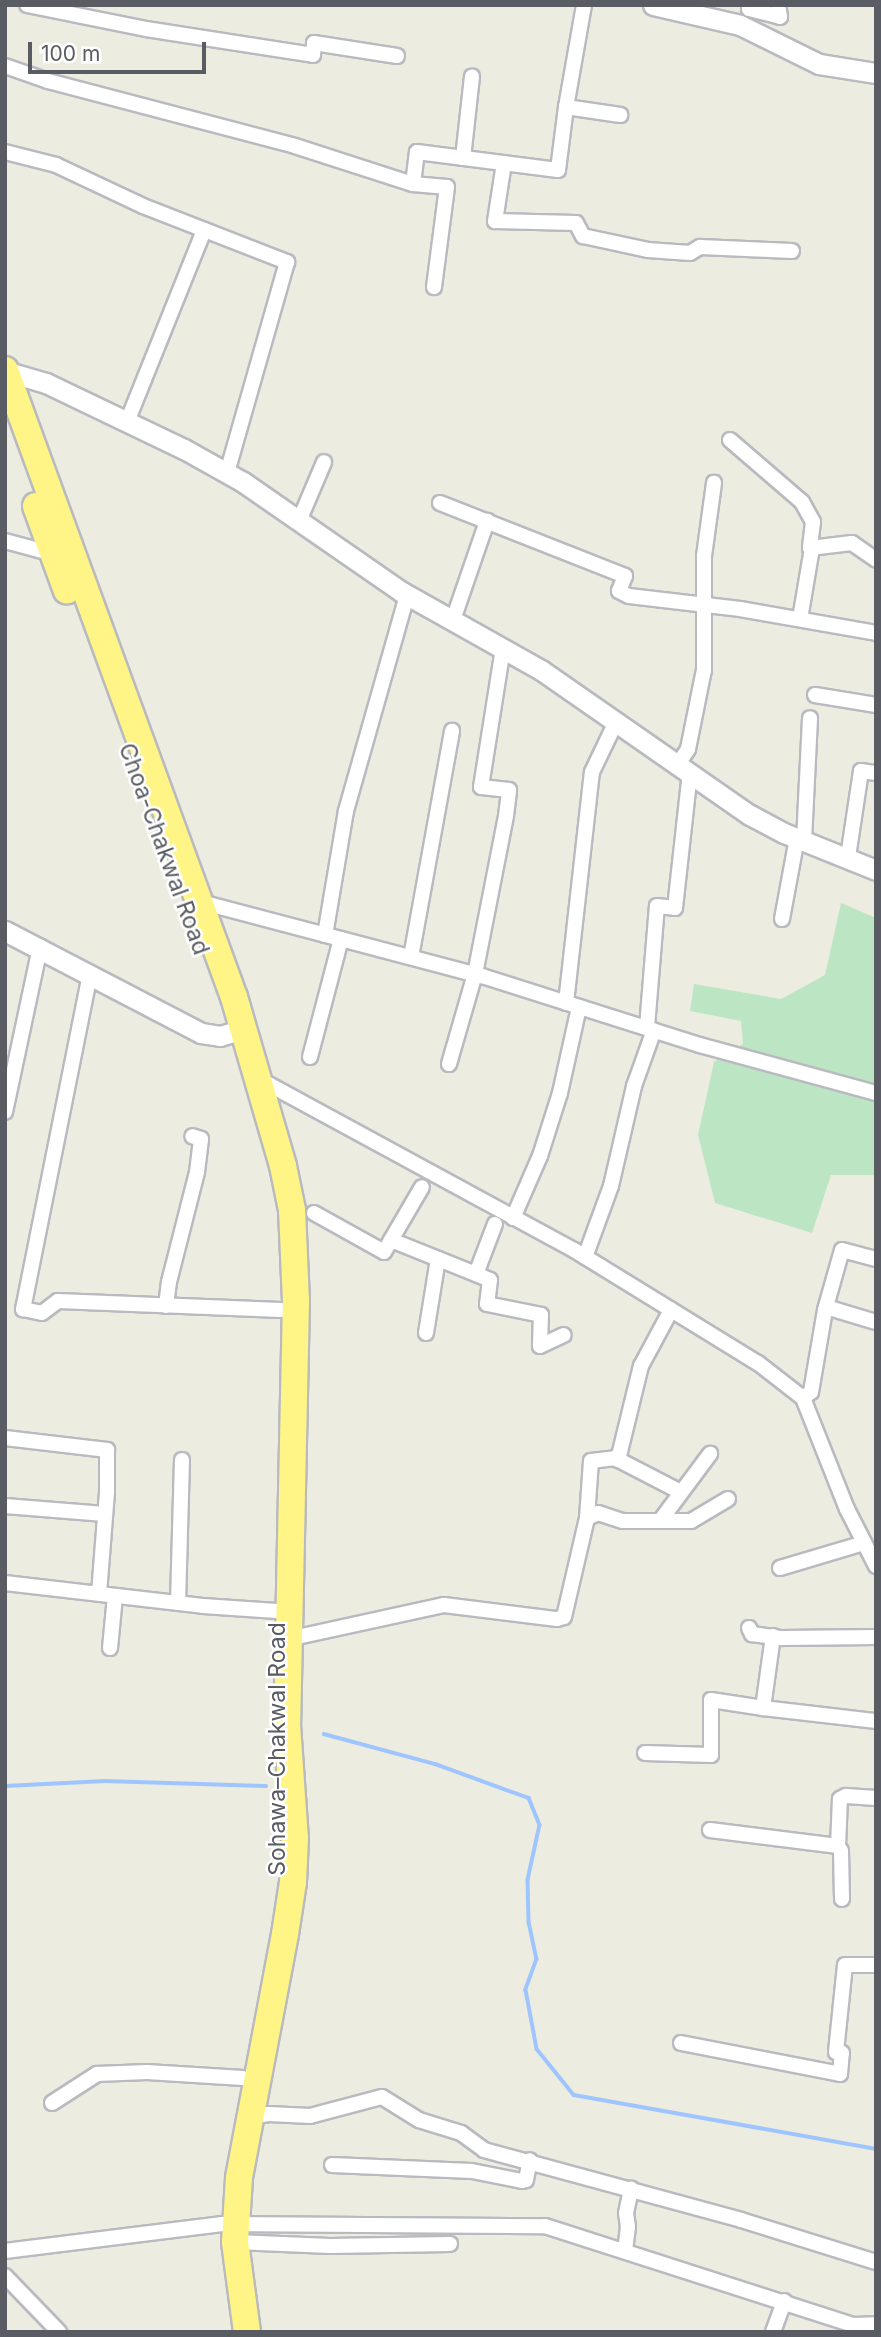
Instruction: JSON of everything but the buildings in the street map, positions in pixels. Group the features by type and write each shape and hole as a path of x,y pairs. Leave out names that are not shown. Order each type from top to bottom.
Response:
{"highway":[{"path":"5,371 201,902 237,1031 259,1079 283,1166 295,1255 287,1725 294,1802 293,1882 231,2230 247,2332"},
{"name":"Choa-Chakwal Road","path":"5,422 53,554 237,1031 273,1197 281,1298"},
{"name":"Sohawa–Chakwal Road","path":"232,2332 231,2230 243,2078 280,1875 275,1728 281,1298"}],"street":[{"path":"27,5 146,29 313,55 314,43 397,55"},
{"path":"413,184 417,152 558,170 584,5"},
{"path":"740,25 744,5"},
{"path":"750,5 749,9 780,17 778,5"},
{"path":"659,6 740,25 819,64 876,73"},
{"path":"5,66 48,81 295,145 413,184 447,187 434,288"},
{"path":"463,158 472,76"},
{"path":"566,107 620,115"},
{"path":"5,152 56,164 143,206 287,262 227,473"},
{"path":"504,163 495,221 576,223 583,236 648,250 690,253 700,247 792,251"},
{"path":"127,422 204,230"},
{"path":"5,371 46,383 227,473 407,595 503,648 617,722 750,815 876,870"},
{"path":"730,440 802,502 813,522 812,548 800,619"},
{"path":"299,521 324,462"},
{"path":"585,1257 611,1186 650,1028 657,906 675,908 684,768 704,670 704,556 714,483"},
{"path":"440,503 625,576 620,591 629,596 800,619 876,633"},
{"path":"453,620 487,521"},
{"path":"5,541 53,554"},
{"path":"812,548 852,543 876,561"},
{"path":"324,934 346,811 407,595"},
{"path":"449,1064 475,974 493,896 509,790 481,787 503,648"},
{"path":"815,695 876,705"},
{"path":"782,919 800,839 810,718"},
{"path":"513,1218 540,1156 560,1093 573,1005 592,772 617,722"},
{"path":"411,957 452,731"},
{"path":"848,857 862,771 876,773"},
{"path":"201,902 475,974 700,1045 876,1093"},
{"path":"5,931 201,1033 220,1036 237,1031"},
{"path":"310,1057 341,939"},
{"path":"5,1112 40,947"},
{"path":"90,974 23,1309 42,1313 58,1301 166,1306 281,1298"},
{"path":"259,1079 585,1257 758,1363 803,1398 866,1537 876,1566"},
{"path":"166,1306 169,1282 197,1172 201,1139 192,1136"},
{"path":"314,1213 384,1252 422,1187"},
{"path":"476,1274 495,1224"},
{"path":"391,1240 490,1280 486,1304 541,1315 540,1346 564,1335"},
{"path":"803,1398 811,1392 826,1307 842,1250 876,1259"},
{"path":"426,1332 438,1259"},
{"path":"826,1307 876,1322"},
{"path":"618,1460 641,1366 671,1310"},
{"path":"5,1438 107,1450 99,1594"},
{"path":"660,1521 710,1454"},
{"path":"178,1603 181,1460"},
{"path":"288,1639 444,1605 546,1618 564,1617 587,1518 591,1461 618,1460 681,1492"},
{"path":"587,1518 598,1513 624,1521 691,1521 728,1499"},
{"path":"5,1506 105,1514"},
{"path":"780,1569 866,1537"},
{"path":"5,1583 178,1603 277,1611"},
{"path":"110,1648 115,1596"},
{"path":"749,1628 752,1634 773,1636 876,1637"},
{"path":"763,1708 773,1636"},
{"path":"645,1753 711,1755 711,1700 876,1721"},
{"path":"842,1899 838,1846 840,1799 846,1796 876,1798"},
{"path":"710,1830 838,1846"},
{"path":"681,2043 840,2074 842,2053 836,2052 845,1965 876,1965"},
{"path":"52,2103 97,2074 243,2078"},
{"path":"250,2117 269,2114 310,2116 382,2097 419,2120 461,2133 484,2150 530,2160 876,2262"},
{"path":"332,2165 472,2171 522,2181 526,2180 530,2160"},
{"path":"625,2251 628,2227 626,2213 631,2189"},
{"path":"5,2251 231,2230 394,2224 545,2226 853,2325 876,2324"},
{"path":"231,2230 330,2246 450,2244"},
{"path":"5,2276 59,2332"},
{"path":"772,2332 784,2301"}],"green space":[{"path":"841,903 876,918 876,1175 831,1175 812,1233 715,1203 698,1135 714,1062 743,1044 741,1021 690,1011 694,984 781,999 825,975"}],"waterway":[{"path":"324,1734 435,1764 529,1798 540,1825 528,1880 529,1922 537,1959 526,1990 537,2049 574,2095 876,2149"},
{"path":"5,1786 105,1781 266,1786"}]}
